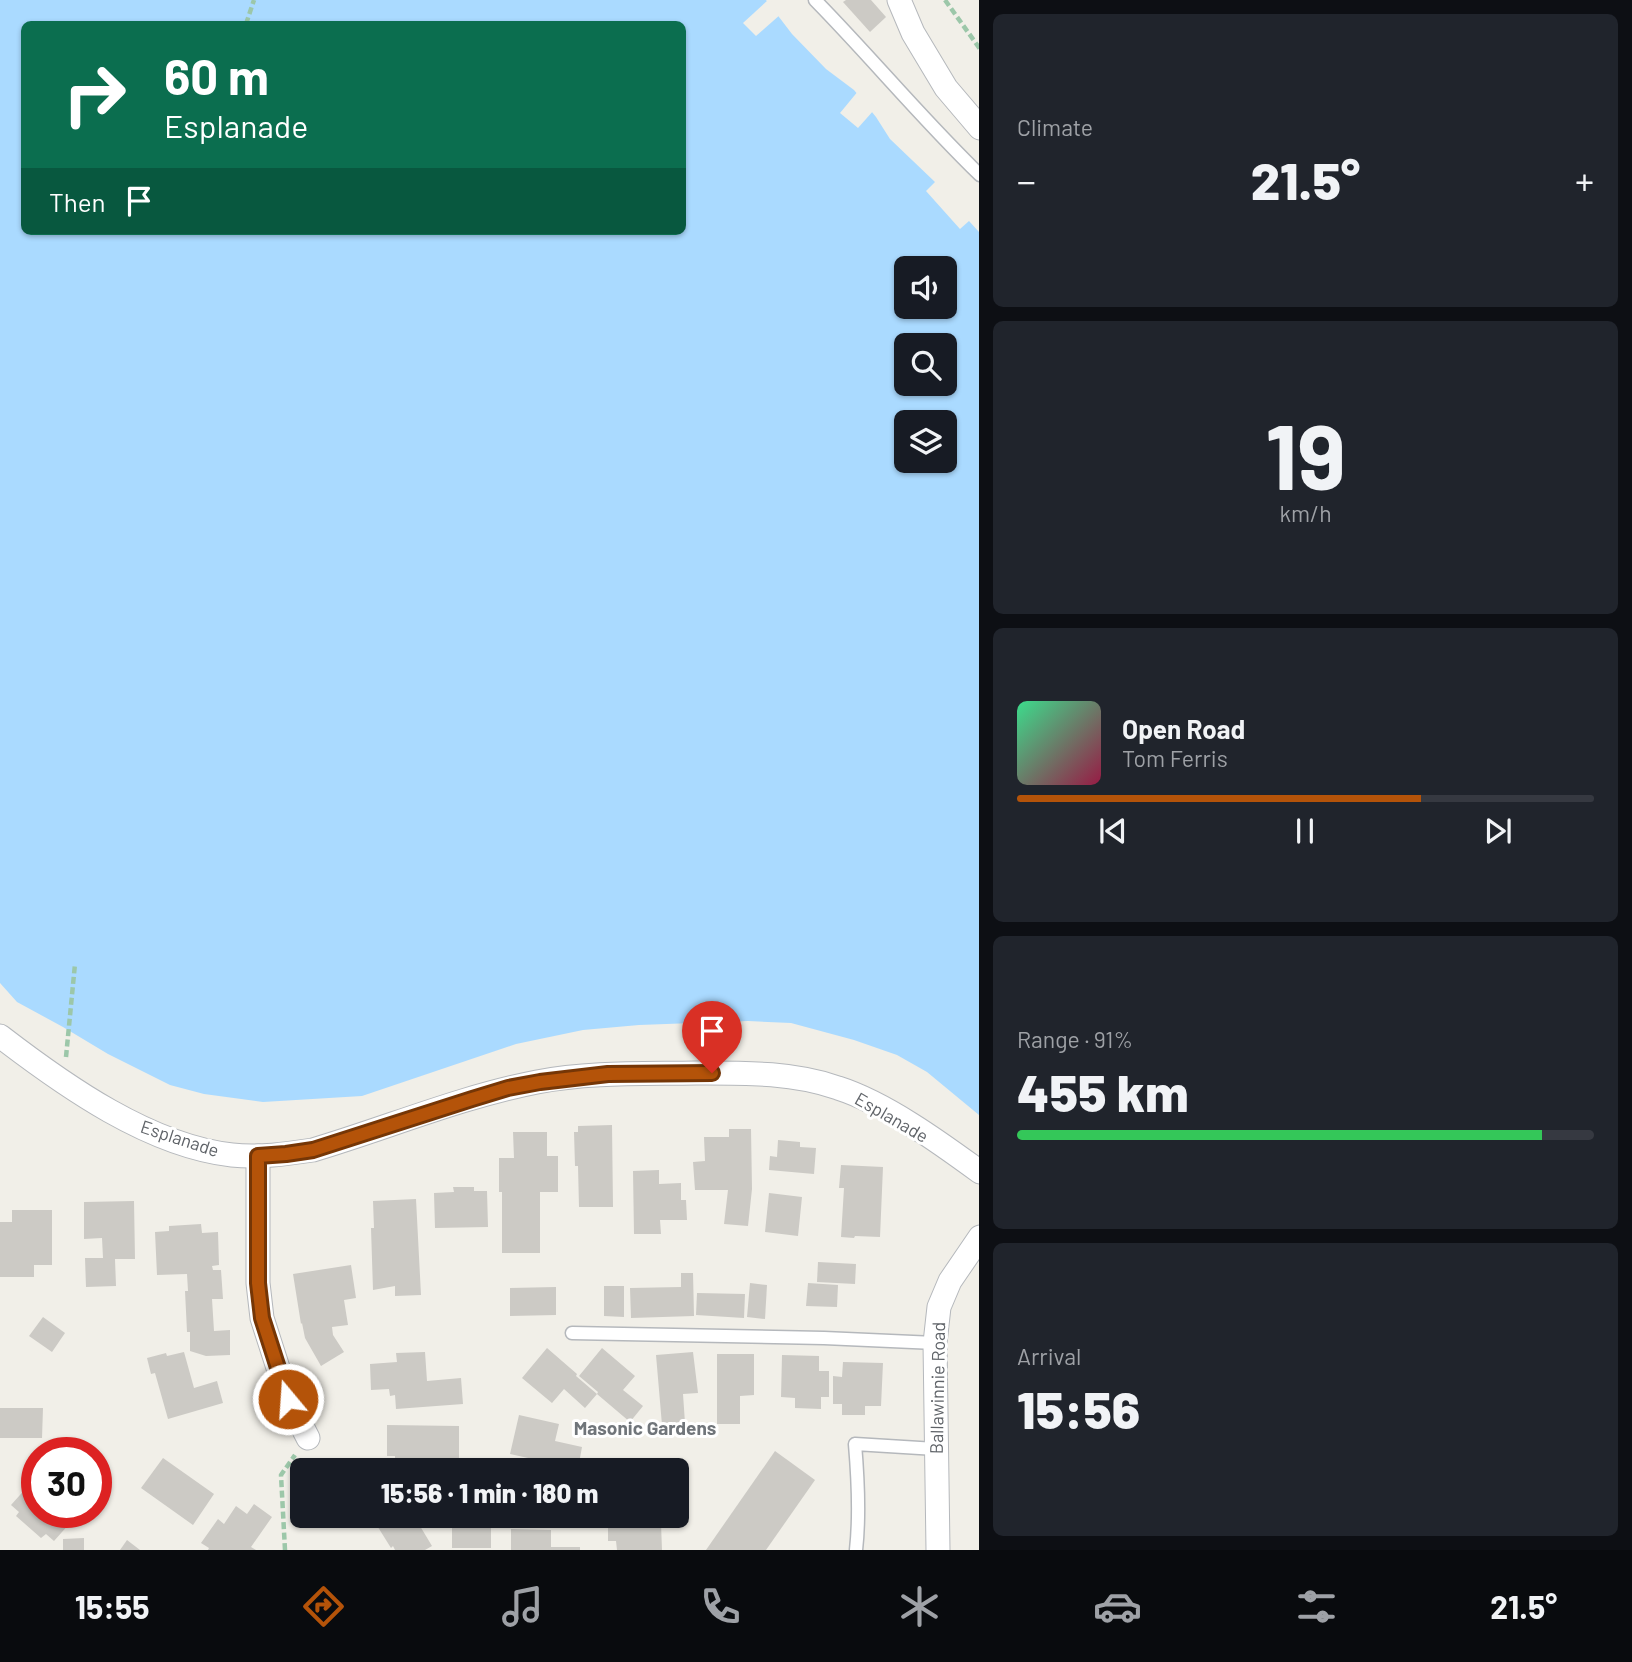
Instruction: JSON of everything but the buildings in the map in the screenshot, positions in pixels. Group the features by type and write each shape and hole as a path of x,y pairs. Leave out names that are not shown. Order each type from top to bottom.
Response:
{"street":[{"path":"899,0 913,33 946,88 979,128"},
{"name":"Esplanade","path":"0,1036 81,1093 146,1130 233,1155 258,1156 313,1150 508,1088 540,1082 608,1074 723,1073 792,1077 819,1082 859,1095 909,1124 979,1172"},
{"path":"258,1156 258,1283 262,1318 288,1399 308,1438"},
{"name":"Ballawinnie Road","path":"938,1550 935,1343 939,1307 950,1280 979,1237"}],"lane":[{"path":"815,0 979,175"},
{"path":"572,1333 935,1343"},
{"path":"856,1550 858,1484 855,1444 936,1449"}],"path":[{"path":"247,21 254,0"},
{"path":"945,0 979,48"},
{"path":"68,1042 75,964"},
{"path":"285,1550 281,1475 308,1438"}],"water":[{"path":"0,0 766,0 792,34 826,69 854,90 890,139 935,182 926,191 960,229 969,221 979,232 979,1115 927,1072 897,1055 791,1023 748,1021 583,1030 516,1044 362,1096 263,1102 204,1094 170,1085 108,1054 17,1002 0,983"}],"pier":[{"path":"771,0 781,14 756,36 743,23"},
{"path":"859,90 874,110 858,128 840,113"}],"district":[{"name":"Masonic Gardens","path":"645,1427"}],"route":[{"path":"288,1399 262,1318 258,1283 258,1156 313,1150 508,1088 540,1082 608,1074 712,1073"}]}
